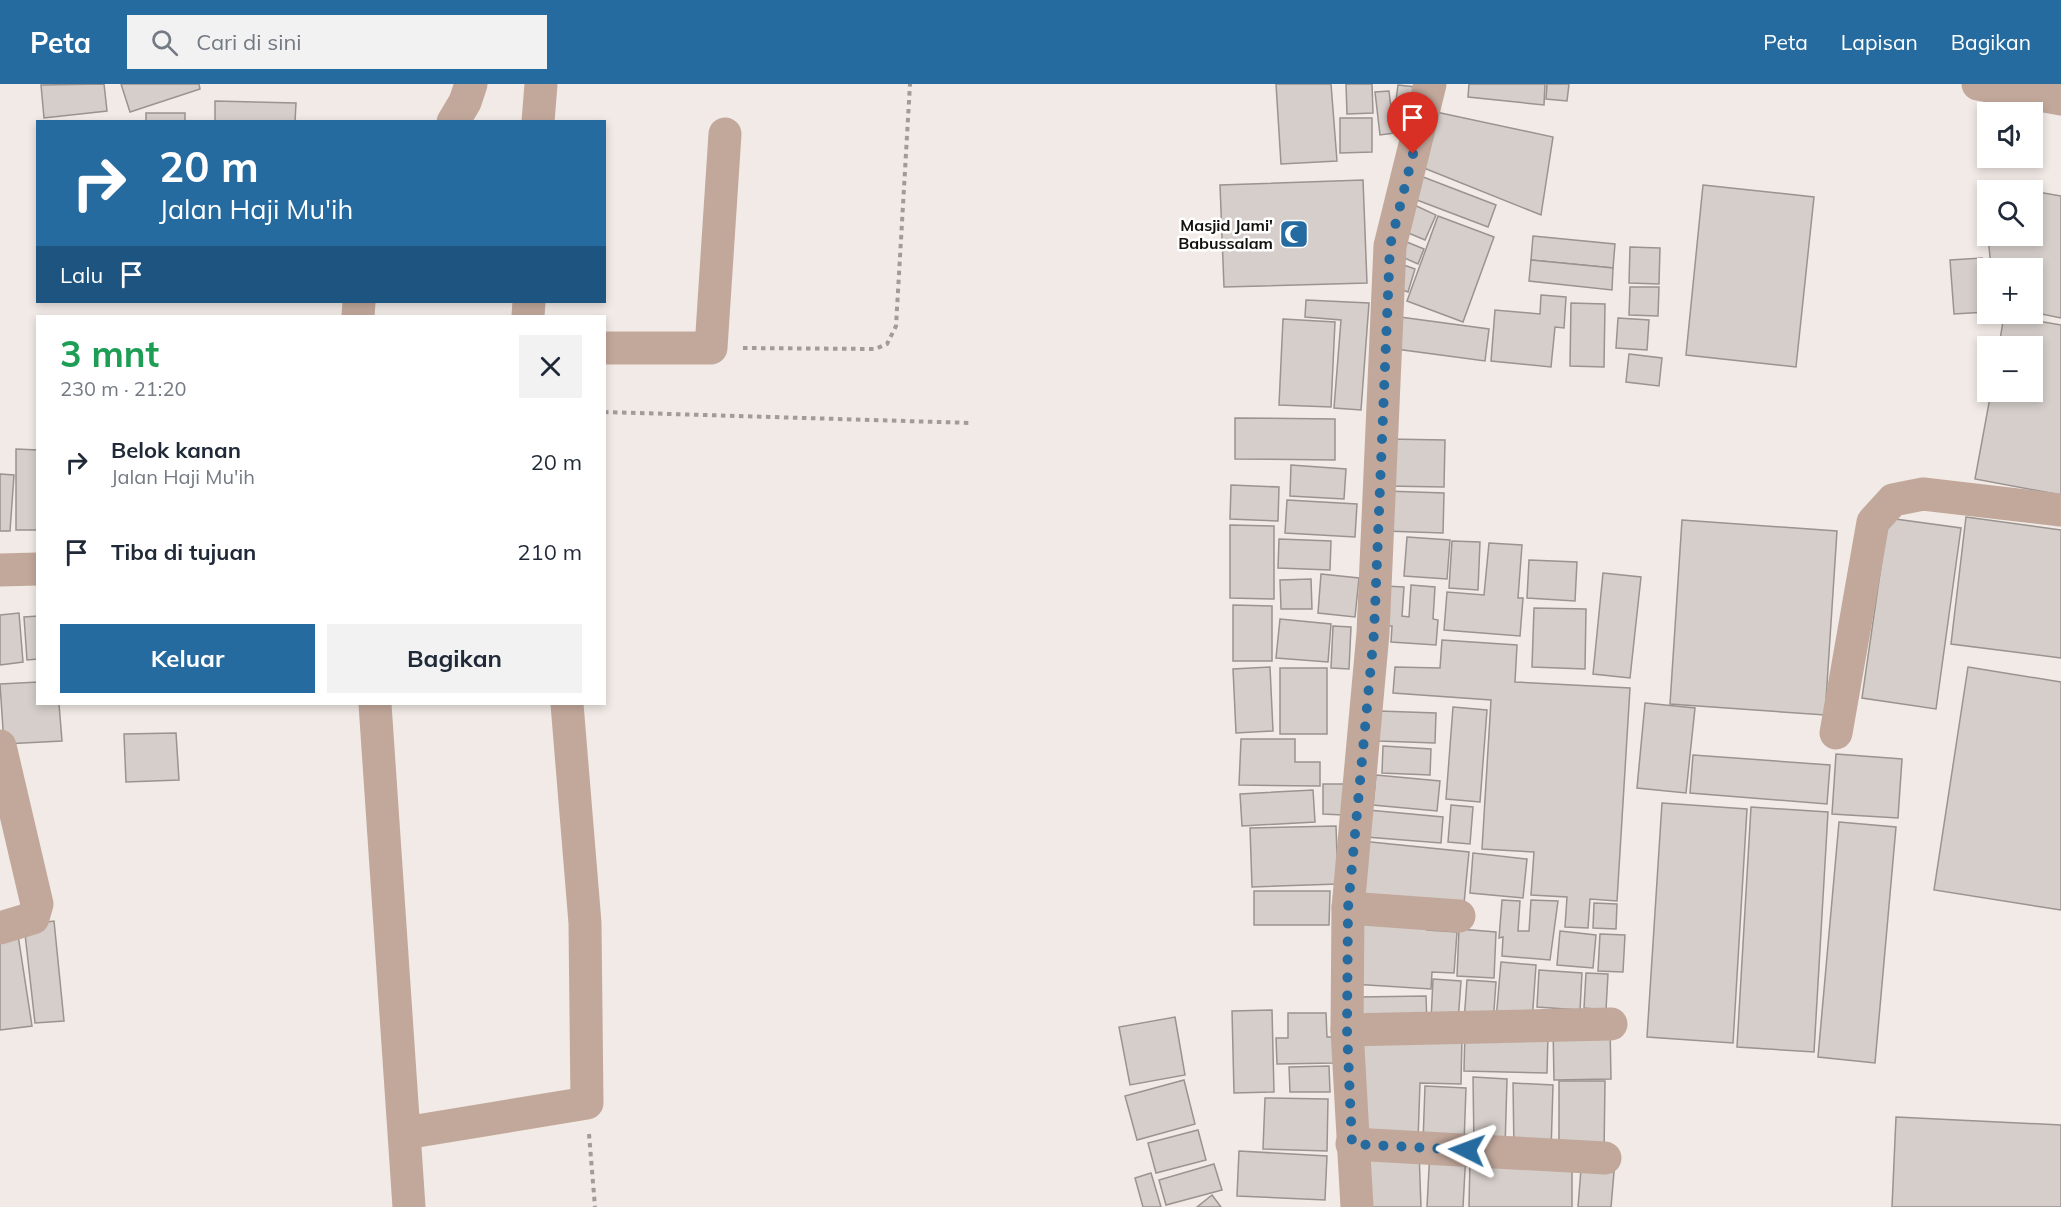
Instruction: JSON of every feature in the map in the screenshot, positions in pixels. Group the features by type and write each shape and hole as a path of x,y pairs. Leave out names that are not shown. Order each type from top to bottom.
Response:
{"street":[{"path":"454,120 465,102 471,84"},
{"path":"538,120 541,84"},
{"path":"1357,1207 1347,1030 1348,908 1374,633 1390,246 1430,84"},
{"path":"1978,84 2061,99"},
{"path":"606,348 711,348 725,134"},
{"path":"1836,733 1873,522 1893,500 1923,494 2061,510"},
{"path":"0,570 36,569"},
{"path":"375,705 409,1207"},
{"path":"405,1133 587,1104 585,923 567,705"},
{"path":"0,746 37,904 33,918 0,928"},
{"path":"1348,908 1459,916"},
{"path":"1347,1030 1611,1024"},
{"path":"1352,1144 1605,1158"}],"path":[{"path":"711,348 875,349 887,344 896,326 910,84"},
{"path":"606,412 972,423"},
{"path":"587,1104 595,1207"}],"building":[{"path":"104,84 107,111 44,118 41,85"},
{"path":"121,84 199,84 200,89 130,112"},
{"path":"1276,84 1331,84 1337,161 1281,164"},
{"path":"1346,84 1372,84 1373,113 1347,114"},
{"path":"1469,84 1545,84 1544,105 1468,97"},
{"path":"1547,84 1569,84 1567,101 1546,99"},
{"path":"1398,85 1416,87 1412,119 1394,116"},
{"path":"1389,91 1394,133 1380,135 1375,92"},
{"path":"215,101 296,103 295,120 215,120"},
{"path":"1436,112 1553,137 1541,215 1414,164"},
{"path":"146,113 185,113 185,120 146,120"},
{"path":"1340,118 1372,118 1372,152 1340,153"},
{"path":"1418,175 1496,205 1488,227 1409,197"},
{"name":"Masjid Jami' Babussalam","path":"1363,180 1367,283 1224,287 1220,185"},
{"path":"1703,185 1814,197 1796,367 1686,355"},
{"path":"2043,193 2061,196 2061,318 2043,314 2043,258 1990,258 1989,246 2043,246"},
{"path":"1410,203 1436,215 1425,240 1399,229"},
{"path":"1438,216 1494,237 1463,322 1407,301"},
{"path":"1533,236 1615,244 1613,268 1531,260"},
{"path":"1397,238 1424,249 1418,264 1391,252"},
{"path":"1630,247 1660,248 1659,284 1629,283"},
{"path":"1977,258 1977,313 1954,314 1950,260"},
{"path":"1531,260 1613,268 1612,290 1529,281"},
{"path":"1401,264 1415,269 1408,292 1394,287"},
{"path":"1630,287 1659,287 1658,316 1629,315"},
{"path":"1541,295 1566,297 1564,328 1555,327 1551,367 1491,361 1495,310 1540,314"},
{"path":"1306,300 1369,303 1361,410 1334,408 1341,320 1305,317"},
{"path":"1571,303 1605,304 1604,367 1570,366"},
{"path":"1400,317 1489,329 1485,361 1396,349"},
{"path":"1618,318 1649,320 1647,350 1616,348"},
{"path":"1283,319 1335,322 1331,407 1279,405"},
{"path":"2043,322 2061,325 2061,495 1975,479 1989,402 2043,402 2043,336 2001,336 2003,324 2043,324"},
{"path":"1629,354 1662,358 1659,386 1626,382"},
{"path":"1235,418 1335,419 1335,460 1235,459"},
{"path":"1387,439 1445,440 1444,487 1386,486"},
{"path":"16,449 36,450 36,530 16,530"},
{"path":"1291,465 1346,469 1344,499 1290,496"},
{"path":"0,474 14,475 10,531 0,531"},
{"path":"1231,485 1279,487 1278,521 1230,519"},
{"path":"1385,491 1444,493 1443,533 1385,531"},
{"path":"1287,500 1357,504 1355,537 1285,533"},
{"path":"1966,517 2061,530 2061,658 1951,644"},
{"path":"1888,518 1961,528 1936,709 1862,698"},
{"path":"1682,520 1837,531 1825,715 1670,704"},
{"path":"1230,525 1274,526 1274,599 1230,598"},
{"path":"1407,537 1450,540 1447,579 1404,576"},
{"path":"1279,539 1331,541 1330,570 1278,568"},
{"path":"1452,541 1480,542 1478,590 1449,588"},
{"path":"1489,543 1522,545 1518,598 1523,598 1520,636 1444,630 1447,592 1484,595"},
{"path":"1529,560 1577,562 1575,601 1527,598"},
{"path":"1603,573 1641,577 1630,678 1593,674"},
{"path":"1321,574 1359,578 1355,617 1318,613"},
{"path":"1311,579 1312,609 1281,609 1280,580"},
{"path":"1411,585 1435,587 1433,619 1438,620 1436,645 1391,642 1392,626 1383,626 1385,586 1404,587 1402,616 1409,617"},
{"path":"1233,605 1272,606 1272,661 1233,661"},
{"path":"1534,608 1586,609 1585,669 1532,667"},
{"path":"19,613 23,662 0,665 0,615"},
{"path":"36,616 36,659 27,660 24,617"},
{"path":"1280,619 1331,624 1328,662 1276,658"},
{"path":"1333,626 1351,627 1349,669 1331,668"},
{"path":"1442,640 1517,645 1515,682 1630,688 1617,901 1590,899 1588,928 1565,927 1567,897 1531,895 1534,852 1482,849 1491,700 1393,693 1395,667 1440,668"},
{"path":"1270,667 1273,731 1236,733 1233,669"},
{"path":"1968,667 2061,682 2061,910 1934,890"},
{"path":"1280,668 1327,668 1327,734 1280,734"},
{"path":"36,682 36,705 59,705 62,741 4,744 0,684"},
{"path":"1645,703 1695,708 1686,793 1637,788"},
{"path":"1453,707 1487,710 1480,802 1446,799"},
{"path":"1379,711 1436,713 1435,743 1378,741"},
{"path":"176,733 179,780 126,782 124,734"},
{"path":"1241,739 1295,739 1295,762 1320,762 1320,786 1239,785"},
{"path":"1383,746 1431,749 1430,775 1382,773"},
{"path":"1836,754 1902,759 1898,818 1832,814"},
{"path":"1693,755 1830,765 1827,804 1690,793"},
{"path":"1376,775 1440,781 1437,811 1373,805"},
{"path":"1323,784 1344,784 1343,815 1323,814"},
{"path":"1313,790 1315,822 1242,826 1240,794"},
{"path":"1662,803 1747,809 1733,1043 1647,1037"},
{"path":"1451,805 1473,807 1470,844 1448,842"},
{"path":"1751,807 1828,812 1814,1052 1737,1047"},
{"path":"1368,810 1443,817 1441,843 1366,837"},
{"path":"1839,822 1896,827 1875,1063 1818,1057"},
{"path":"1336,826 1338,884 1252,887 1250,828"},
{"path":"1361,841 1469,852 1463,914 1355,903"},
{"path":"1473,853 1527,859 1523,898 1470,893"},
{"path":"1254,891 1330,891 1329,925 1254,925"},
{"path":"1502,900 1520,901 1518,931 1529,931 1531,900 1558,901 1550,960 1502,956 1503,937 1499,938"},
{"path":"1594,903 1617,904 1616,929 1593,928"},
{"path":"1350,911 1427,916 1427,930 1457,932 1454,973 1432,972 1431,989 1352,984"},
{"path":"54,921 64,1021 35,1023 24,925"},
{"path":"1459,929 1496,932 1494,978 1457,976"},
{"path":"1560,931 1596,935 1593,968 1557,965"},
{"path":"1600,934 1625,935 1623,972 1598,971"},
{"path":"18,935 32,1026 0,1030 0,938"},
{"path":"1501,962 1536,965 1532,1022 1496,1020"},
{"path":"1539,970 1582,973 1580,1010 1537,1007"},
{"path":"1586,973 1608,974 1606,1010 1584,1008"},
{"path":"1433,979 1461,981 1458,1022 1431,1021"},
{"path":"1467,980 1496,982 1493,1024 1464,1022"},
{"path":"1426,996 1427,1023 1359,1025 1359,997"},
{"path":"1272,1010 1274,1092 1234,1093 1232,1011"},
{"path":"1288,1013 1326,1013 1327,1037 1333,1037 1334,1063 1277,1064 1276,1038 1288,1038"},
{"path":"1175,1017 1185,1075 1130,1085 1119,1027"},
{"path":"1610,1026 1611,1079 1554,1080 1553,1027"},
{"path":"1465,1030 1548,1033 1547,1073 1464,1071"},
{"path":"1356,1031 1462,1036 1461,1084 1420,1083 1418,1140 1352,1138"},
{"path":"1329,1066 1330,1092 1290,1092 1289,1067"},
{"path":"1473,1077 1507,1079 1505,1148 1474,1148"},
{"path":"1184,1080 1195,1124 1137,1140 1125,1096"},
{"path":"1559,1081 1605,1081 1604,1154 1559,1151"},
{"path":"1513,1083 1553,1085 1551,1152 1514,1151"},
{"path":"1425,1086 1466,1088 1464,1144 1423,1142"},
{"path":"1265,1098 1328,1099 1327,1151 1263,1149"},
{"path":"1896,1117 2061,1125 2061,1207 1892,1207"},
{"path":"1198,1130 1206,1160 1156,1173 1148,1143"},
{"path":"1357,1146 1419,1151 1421,1207 1363,1207"},
{"path":"1430,1150 1466,1152 1463,1207 1427,1207"},
{"path":"1239,1151 1327,1156 1325,1200 1237,1196"},
{"path":"1470,1159 1572,1160 1572,1207 1469,1207"},
{"path":"1214,1164 1222,1190 1166,1205 1159,1180"},
{"path":"1581,1169 1614,1172 1611,1207 1578,1207"},
{"path":"1151,1173 1161,1207 1143,1207 1135,1178"},
{"path":"1212,1195 1221,1207 1197,1207"}],"place":[{"name":"Masjid Jami' Babussalam","path":"1294,234"}],"route":[{"path":"1413,154 1390,246 1374,633 1348,908 1347,1030 1352,1144 1467,1150"}]}
